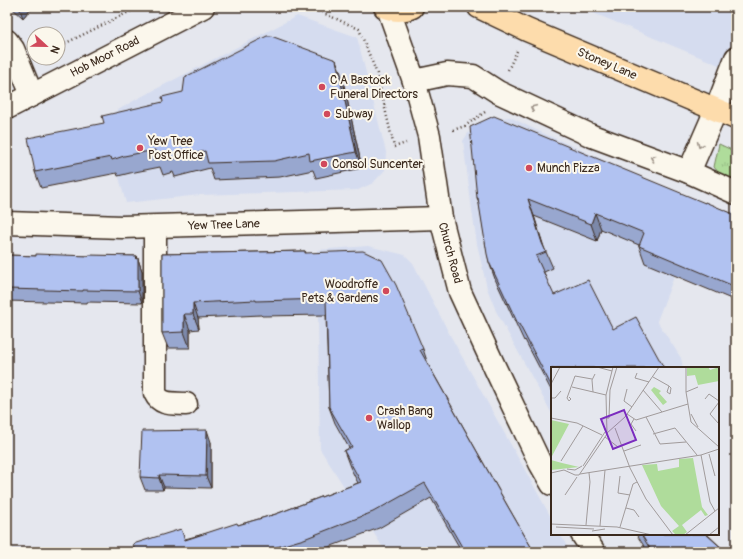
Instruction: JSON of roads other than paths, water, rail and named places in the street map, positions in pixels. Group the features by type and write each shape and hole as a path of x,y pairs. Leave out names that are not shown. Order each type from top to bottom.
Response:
{"main road":[{"name":"Church Road","path":"386,8 399,11 412,7"},
{"name":"Stoney Lane","path":"479,7 527,30 736,118"}],"street":[{"name":"Hob Moor Road","path":"7,108 203,7"},
{"name":"Church Road","path":"386,8 414,82 429,136 441,218 460,292 540,463 551,482"},
{"path":"7,41 13,49 32,95"},
{"path":"689,172 716,110 736,58"},
{"path":"414,82 447,74 473,76 498,92 592,136 689,172 736,193"},
{"name":"Yew Tree Lane","path":"7,223 155,227 441,218"},
{"path":"155,227 155,393 157,398 164,402 186,404"},
{"path":"583,535 594,552"}],"place":[{"name":"C A Bastock Funeral Directors","path":"322,87"},
{"name":"Subway","path":"327,114"},
{"name":"Yew Tree Post Office","path":"140,148"},
{"name":"Consol Suncenter","path":"324,164"},
{"name":"Munch Pizza","path":"529,168"},
{"name":"Woodroffe Pets & Gardens","path":"386,291"},
{"name":"Crash Bang Wallop","path":"369,418"}]}
